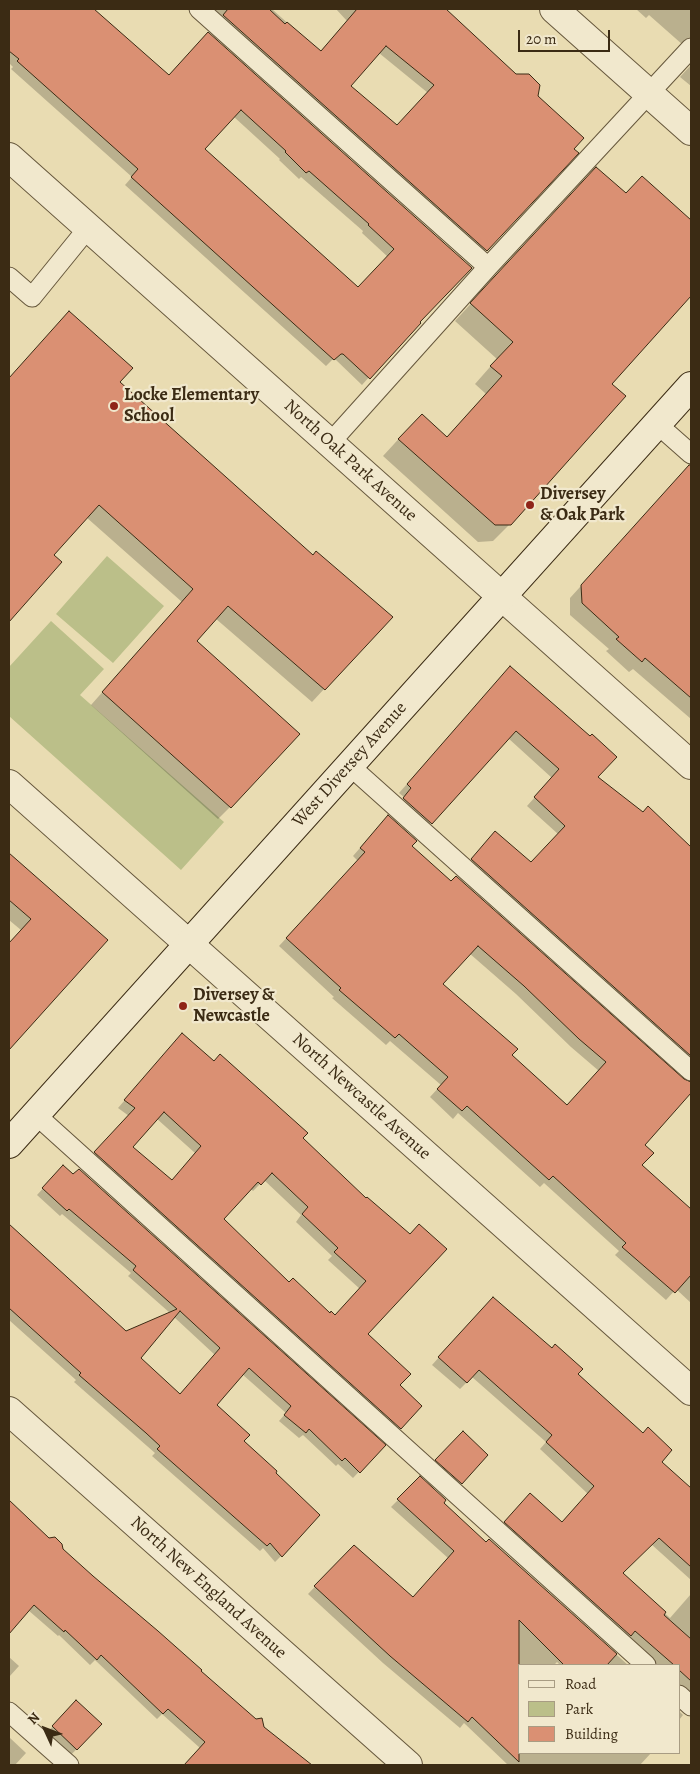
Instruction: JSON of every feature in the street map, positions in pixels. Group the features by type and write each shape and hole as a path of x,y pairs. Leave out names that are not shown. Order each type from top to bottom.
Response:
{"street":[{"path":"554,9 691,131"},
{"name":"North Oak Park Avenue","path":"9,157 691,765"},
{"name":"West Diversey Avenue","path":"9,1144 691,386"},
{"name":"North Newcastle Avenue","path":"12,792 189,944 691,1391"},
{"name":"North New England Avenue","path":"9,1411 408,1765"}],"lane":[{"path":"199,9 488,267"},
{"path":"330,444 488,267 691,48"},
{"path":"9,277 32,297 88,228"},
{"path":"657,424 691,454"},
{"path":"350,766 691,1071"},
{"path":"35,1114 645,1664"},
{"path":"680,1695 691,1706"},
{"path":"9,1712 69,1765"}],"green space":[{"path":"107,556 164,606 113,663 56,614"},
{"path":"51,621 104,669 80,695 224,822 181,870 9,716 9,667"}],"building":[{"path":"9,9 94,9 169,75 208,32 472,268 420,322 370,379 343,354 334,360 131,177 138,169 17,61 19,59 9,51","holes":["241,110 286,151 306,173 309,171 369,224 394,249 358,287 205,149"]},
{"path":"228,9 269,9 285,24 287,22 321,51 357,9 446,9 516,74 529,74 540,85 538,96 584,138 574,149 579,153 487,251 223,15","holes":["386,46 434,85 397,125 351,86"]},
{"path":"596,167 626,193 642,176 691,220 691,296 612,384 626,396 511,525 495,525 398,439 422,414 447,437 502,376 490,366 513,342 470,303"},
{"path":"69,311 133,368 120,382 313,555 316,551 393,617 325,690 228,606 197,641 300,734 231,808 102,692 193,589 99,505 54,555 62,562 9,622 9,378"},
{"path":"691,465 691,698 645,658 642,662 616,639 619,637 582,603 581,585"},
{"path":"510,666 617,757 598,777 643,812 648,806 691,847 691,1056 471,859 495,831 531,862 565,826 534,797 559,769 516,731 432,824 403,798 411,788 407,784"},
{"path":"388,815 417,841 412,846 451,881 456,876 684,1079 691,1082 691,1093 645,1145 654,1153 642,1165 691,1209 691,1275 675,1293 622,1247 626,1243 553,1176 549,1180 467,1106 462,1111 437,1089 448,1077 399,1034 395,1038 339,990 341,988 286,938 365,852 360,848","holes":["478,946 606,1062 567,1105 512,1055 518,1049 443,984"]},
{"path":"9,853 108,940 9,1050 9,943 31,919 9,900"},
{"path":"182,1033 214,1061 220,1054 308,1133 303,1138 366,1198 410,1234 419,1224 447,1249 368,1334 411,1374 400,1385 422,1406 401,1429 94,1152 135,1108 124,1100","holes":["164,1112 201,1146 172,1180 133,1147","272,1173 308,1207 302,1214 338,1248 334,1252 366,1281 335,1315 331,1311 330,1313 293,1278 289,1282 224,1219 258,1182 261,1185"]},
{"path":"63,1165 73,1174 79,1169 386,1445 360,1473 345,1458 342,1461 309,1429 306,1433 284,1415 291,1406 249,1368 217,1405 250,1435 244,1441 277,1471 276,1473 320,1515 282,1557 270,1543 267,1546 157,1449 160,1446 79,1375 81,1373 9,1308 9,1224 126,1331 177,1309 133,1270 136,1266 69,1209 67,1211 42,1188","holes":["180,1311 220,1348 180,1394 141,1358"]},
{"path":"493,1297 552,1348 555,1344 583,1369 578,1374 643,1433 648,1427 672,1450 662,1462 691,1488 691,1567 659,1538 623,1573 666,1612 664,1615 691,1639 691,1681 680,1671 680,1664 673,1664 635,1631 631,1636 504,1522 530,1493 562,1522 594,1486 546,1442 552,1435 479,1370 467,1383 438,1357"},
{"path":"463,1431 488,1455 462,1484 435,1460"},
{"path":"420,1476 446,1500 444,1503 486,1542 489,1539 617,1654 608,1664 563,1664 519,1620 519,1762 472,1717 468,1722 390,1656 314,1586 354,1545 413,1597 454,1551 397,1499"},
{"path":"9,1500 49,1538 55,1537 62,1544 63,1549 256,1719 262,1718 264,1727 312,1765 184,1765 205,1742 168,1709 163,1714 101,1655 97,1660 65,1630 64,1632 34,1605 9,1634"},
{"path":"76,1700 102,1724 77,1750 52,1726"}],"place":[{"name":"Locke Elementary School","path":"114,406"},
{"name":"Diversey & Oak Park","path":"530,505"},
{"name":"Diversey & Newcastle","path":"183,1006"}]}
